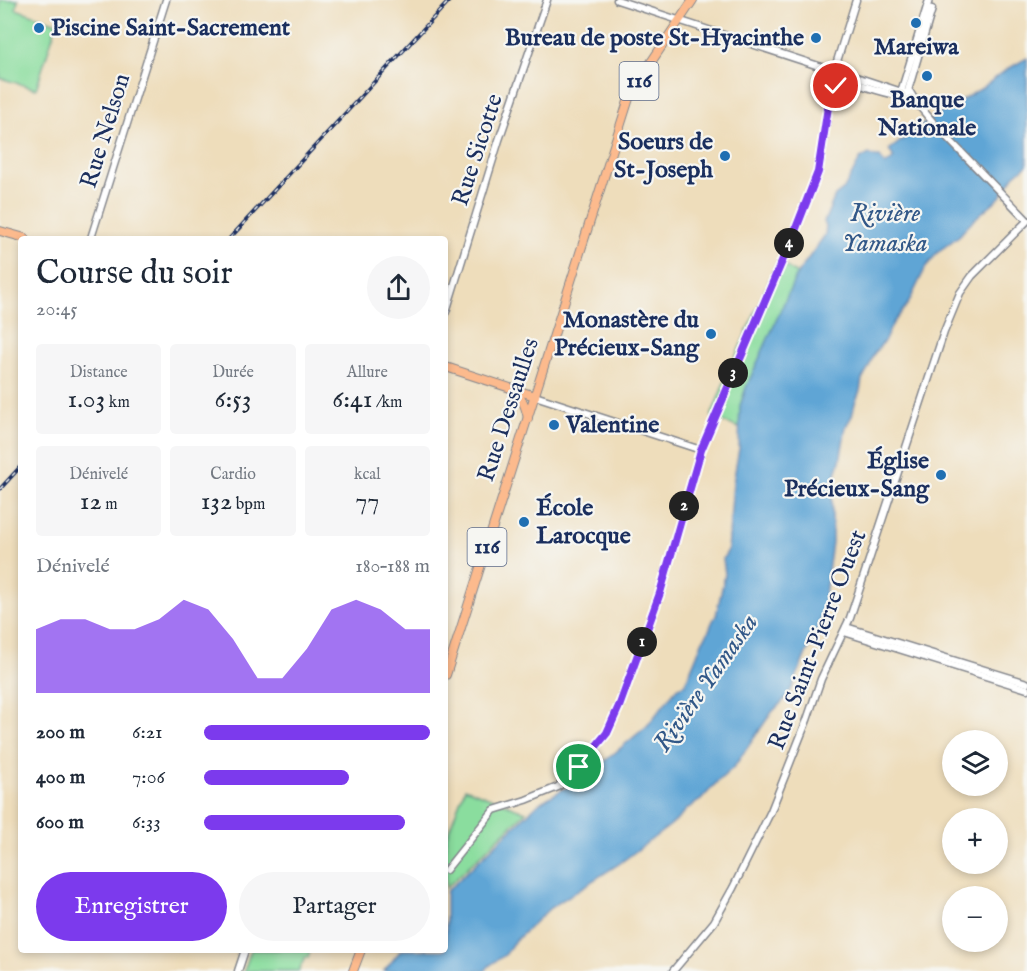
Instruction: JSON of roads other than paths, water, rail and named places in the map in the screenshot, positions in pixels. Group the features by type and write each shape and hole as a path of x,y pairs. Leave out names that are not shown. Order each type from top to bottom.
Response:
{"main road":[{"name":"Rue Dessaulles","path":"448,669 631,92 693,0"},
{"path":"0,231 18,236"},
{"path":"448,368 535,396"},
{"path":"512,389 531,387 542,375"},
{"path":"512,389 525,405 528,418"},
{"path":"353,971 360,953"}],"street":[{"name":"Rue Nelson","path":"92,236 166,0"},
{"name":"Rue Sicotte","path":"448,306 547,0"},
{"path":"617,0 907,93 1027,220"},
{"path":"448,868 494,810 558,787 586,759 607,733 620,704 660,593 701,450 818,172 834,71 856,0"},
{"path":"907,93 928,21 929,0"},
{"path":"907,93 929,9"},
{"path":"834,71 842,77 893,95 907,93"},
{"path":"830,94 836,86 850,80"},
{"name":"Rue Saint-Pierre Ouest","path":"673,971 714,922 771,811 822,679 845,630 944,332 960,293 972,276 1027,220"},
{"path":"535,396 701,450"},
{"path":"845,630 1027,683"},
{"path":"845,630 1027,689"},
{"path":"238,971 244,953"}],"water":[{"name":"Rivière Yamaska","path":"1027,58 1027,165 1014,176 1000,197 970,223 960,235 938,252 926,267 908,304 873,355 862,379 852,416 846,426 840,461 833,483 832,542 823,609 815,638 786,698 772,712 734,767 701,800 619,864 550,908 512,944 506,954 485,971 384,971 399,953 448,953 448,890 539,803 572,784 576,785 647,726 677,688 685,684 703,640 716,616 725,574 723,559 728,550 733,483 739,449 740,406 797,274 825,235 824,222 835,196 844,189 860,159 869,154 880,157 885,165 894,158 889,150 926,122 982,88"}],"railway":[{"path":"232,236 450,0"},
{"path":"0,489 18,469"}],"place":[{"name":"Mareiwa","path":"916,23"},
{"name":"Piscine Saint-Sacrement","path":"39,28"},
{"name":"Bureau de poste St-Hyacinthe","path":"816,38"},
{"name":"Banque Nationale","path":"927,76"},
{"name":"Soeurs de St-Joseph","path":"725,156"},
{"name":"Monastère du Précieux-Sang","path":"711,334"},
{"name":"Valentine","path":"554,425"},
{"name":"Église Précieux-Sang","path":"941,475"},
{"name":"École Larocque","path":"524,522"}]}
